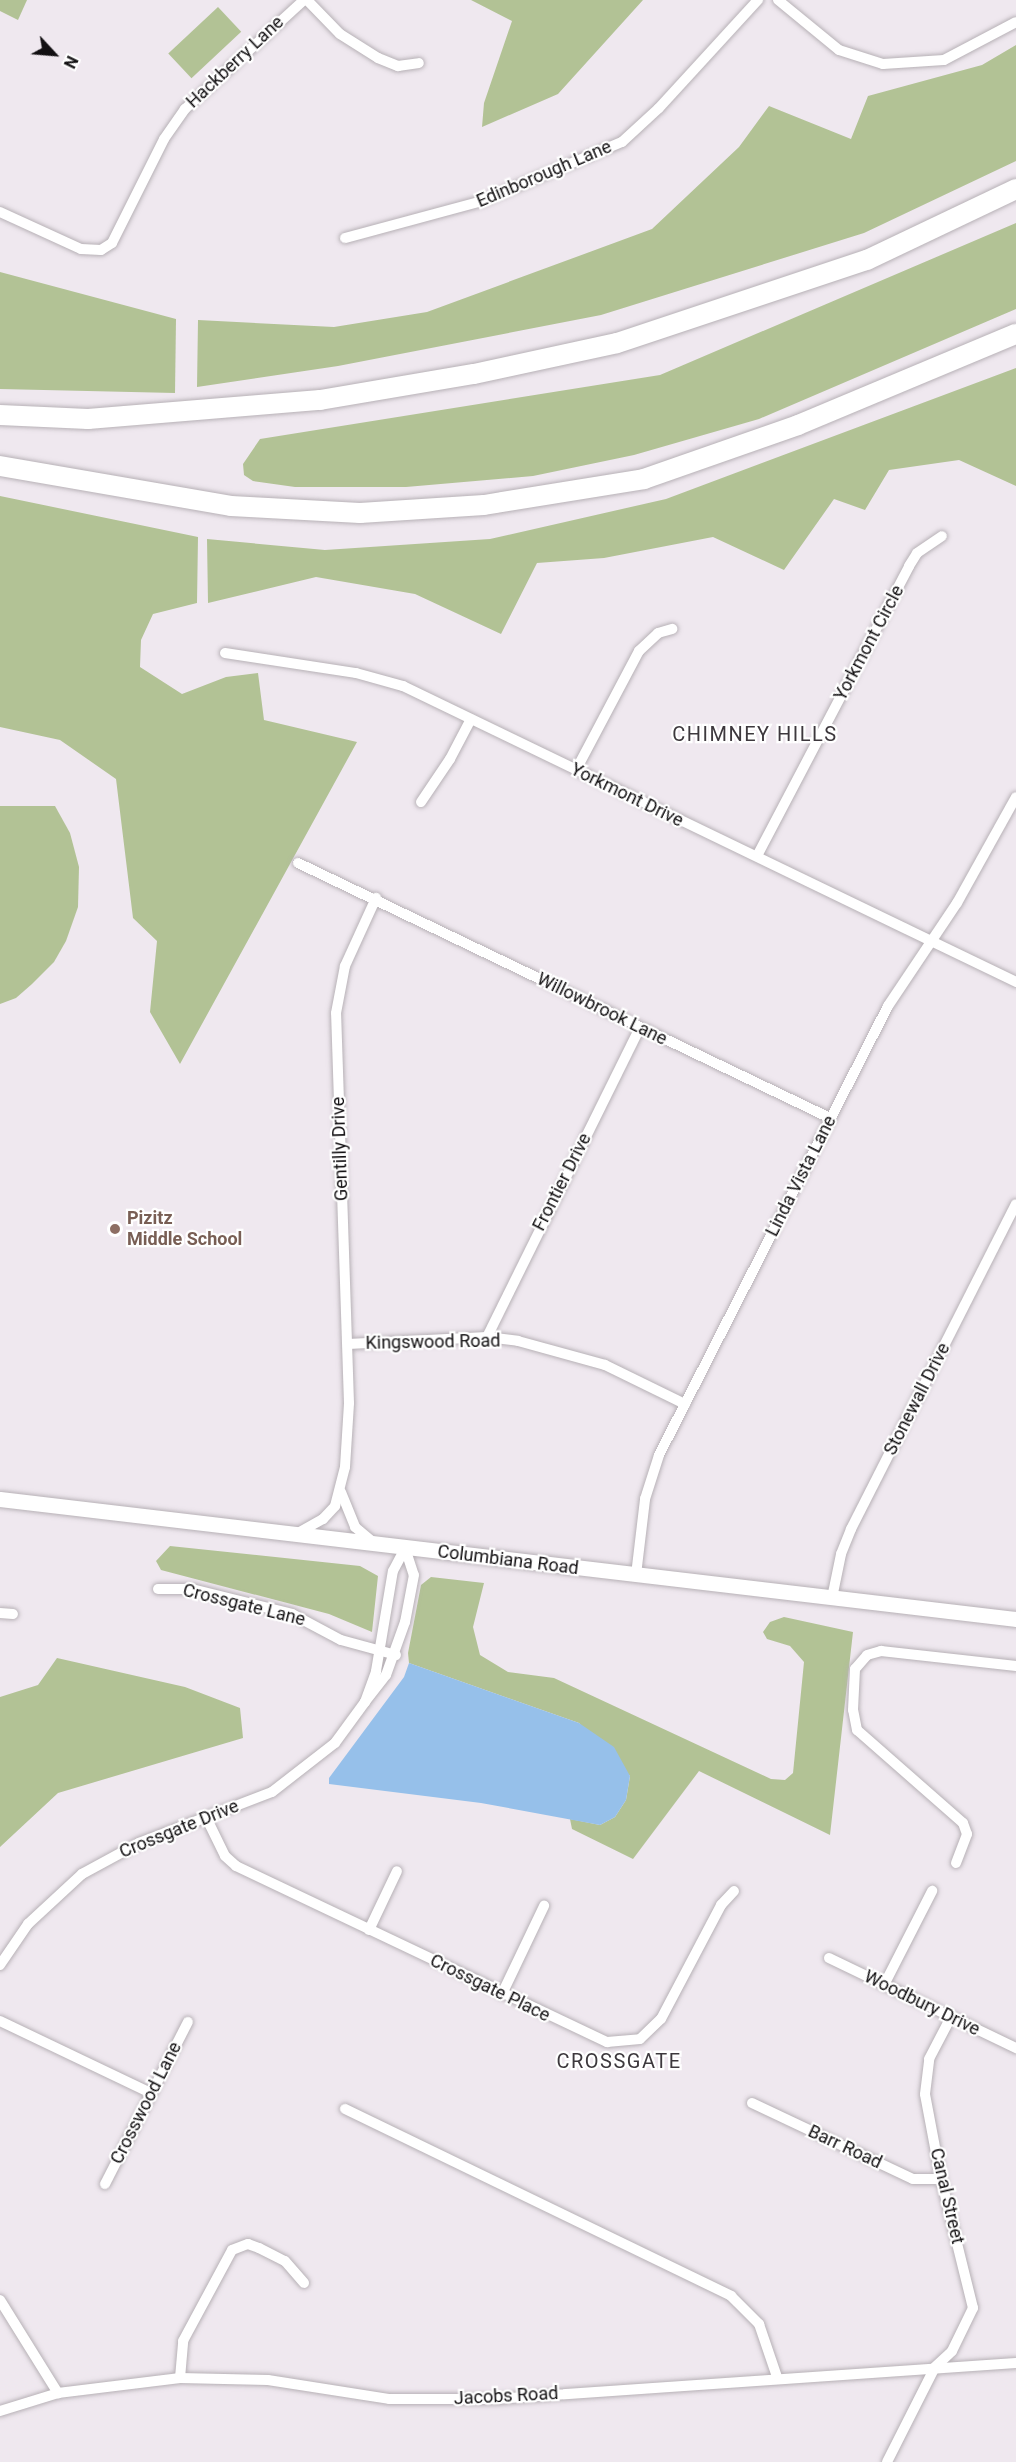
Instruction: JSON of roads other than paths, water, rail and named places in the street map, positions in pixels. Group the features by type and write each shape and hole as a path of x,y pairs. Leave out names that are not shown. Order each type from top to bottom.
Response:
{"highway":[{"path":"0,415 88,418 320,400 474,374 617,343 867,260 1016,189"},
{"path":"0,466 231,506 360,513 484,505 644,479 798,425 1016,334"}],"main road":[{"name":"Columbiana Road","path":"0,1499 1016,1619"}],"street":[{"name":"Hackberry Lane","path":"0,212 81,249 101,250 112,243 164,139 185,109 305,0 340,34 378,58 398,66 419,63"},
{"name":"Edinborough Lane","path":"345,238 460,209 614,146 659,108 758,0"},
{"path":"778,0 839,50 883,64 909,65 944,60 1016,22"},
{"name":"Yorkmont Circle","path":"757,856 909,566 917,553 942,536"},
{"path":"576,770 639,651 658,633 672,629"},
{"name":"Yorkmont Drive","path":"225,653 373,676 471,718 1016,981"},
{"path":"421,802 450,759 471,718"},
{"name":"Linda Vista Lane","path":"636,1575 649,1482 685,1404 888,1006 932,940 1016,797"},
{"path":"298,863 376,898"},
{"name":"Willowbrook Lane","path":"376,898 640,1028 830,1118"},
{"name":"Gentilly Drive","path":"295,1534 323,1519 341,1492 349,1438 348,1344 336,1013 345,966 376,898"},
{"name":"Frontier Drive","path":"487,1337 640,1028"},
{"name":"Stonewall Drive","path":"832,1598 841,1554 851,1529 1016,1204"},
{"name":"Kingswood Road","path":"348,1344 487,1337 579,1355 685,1404"},
{"path":"341,1492 355,1527 376,1544"},
{"name":"Crossgate Drive","path":"365,1702 380,1650 393,1571 405,1548"},
{"name":"Crossgate Drive","path":"0,1965 34,1917 82,1874 139,1844 272,1792 335,1743 396,1655 414,1575 405,1548"},
{"name":"Crossgate Lane","path":"158,1589 192,1589 292,1614 341,1640 396,1655"},
{"path":"0,1613 13,1614"},
{"path":"956,1863 967,1834 963,1822 857,1730 853,1710 855,1669 867,1655 881,1651 1016,1666"},
{"name":"Crossgate Place","path":"206,1817 225,1856 236,1866 607,2042 640,2038 661,2019 721,1905 734,1891"},
{"path":"369,1930 397,1871"},
{"path":"884,1985 932,1891"},
{"path":"502,1994 544,1906"},
{"name":"Woodbury Drive","path":"829,1958 1016,2048"},
{"name":"Canal Street","path":"887,2462 934,2367 952,2351 973,2308 941,2179 925,2084 929,2059 951,2017"},
{"path":"0,2021 151,2093"},
{"name":"Crosswood Lane","path":"105,2184 188,2022"},
{"name":"Barr Road","path":"752,2103 913,2179 941,2179"},
{"path":"345,2109 731,2296 752,2314 766,2336 777,2377"},
{"path":"180,2378 183,2341 232,2250 248,2244 259,2248 285,2261 304,2283"},
{"path":"0,2300 58,2393"},
{"name":"Jacobs Road","path":"0,2411 58,2393 180,2378 268,2380 363,2397 424,2400 495,2399 777,2377 1016,2364"}],"water":[{"path":"409,1663 579,1723 614,1747 630,1776 626,1800 615,1817 600,1825 481,1803 329,1784 329,1778 404,1677"}],"place":[{"name":"Pizitz Middle School","path":"115,1229"}],"district":[{"name":"CHIMNEY HILLS","path":"755,734"},
{"name":"CROSSGATE","path":"619,2061"}]}
